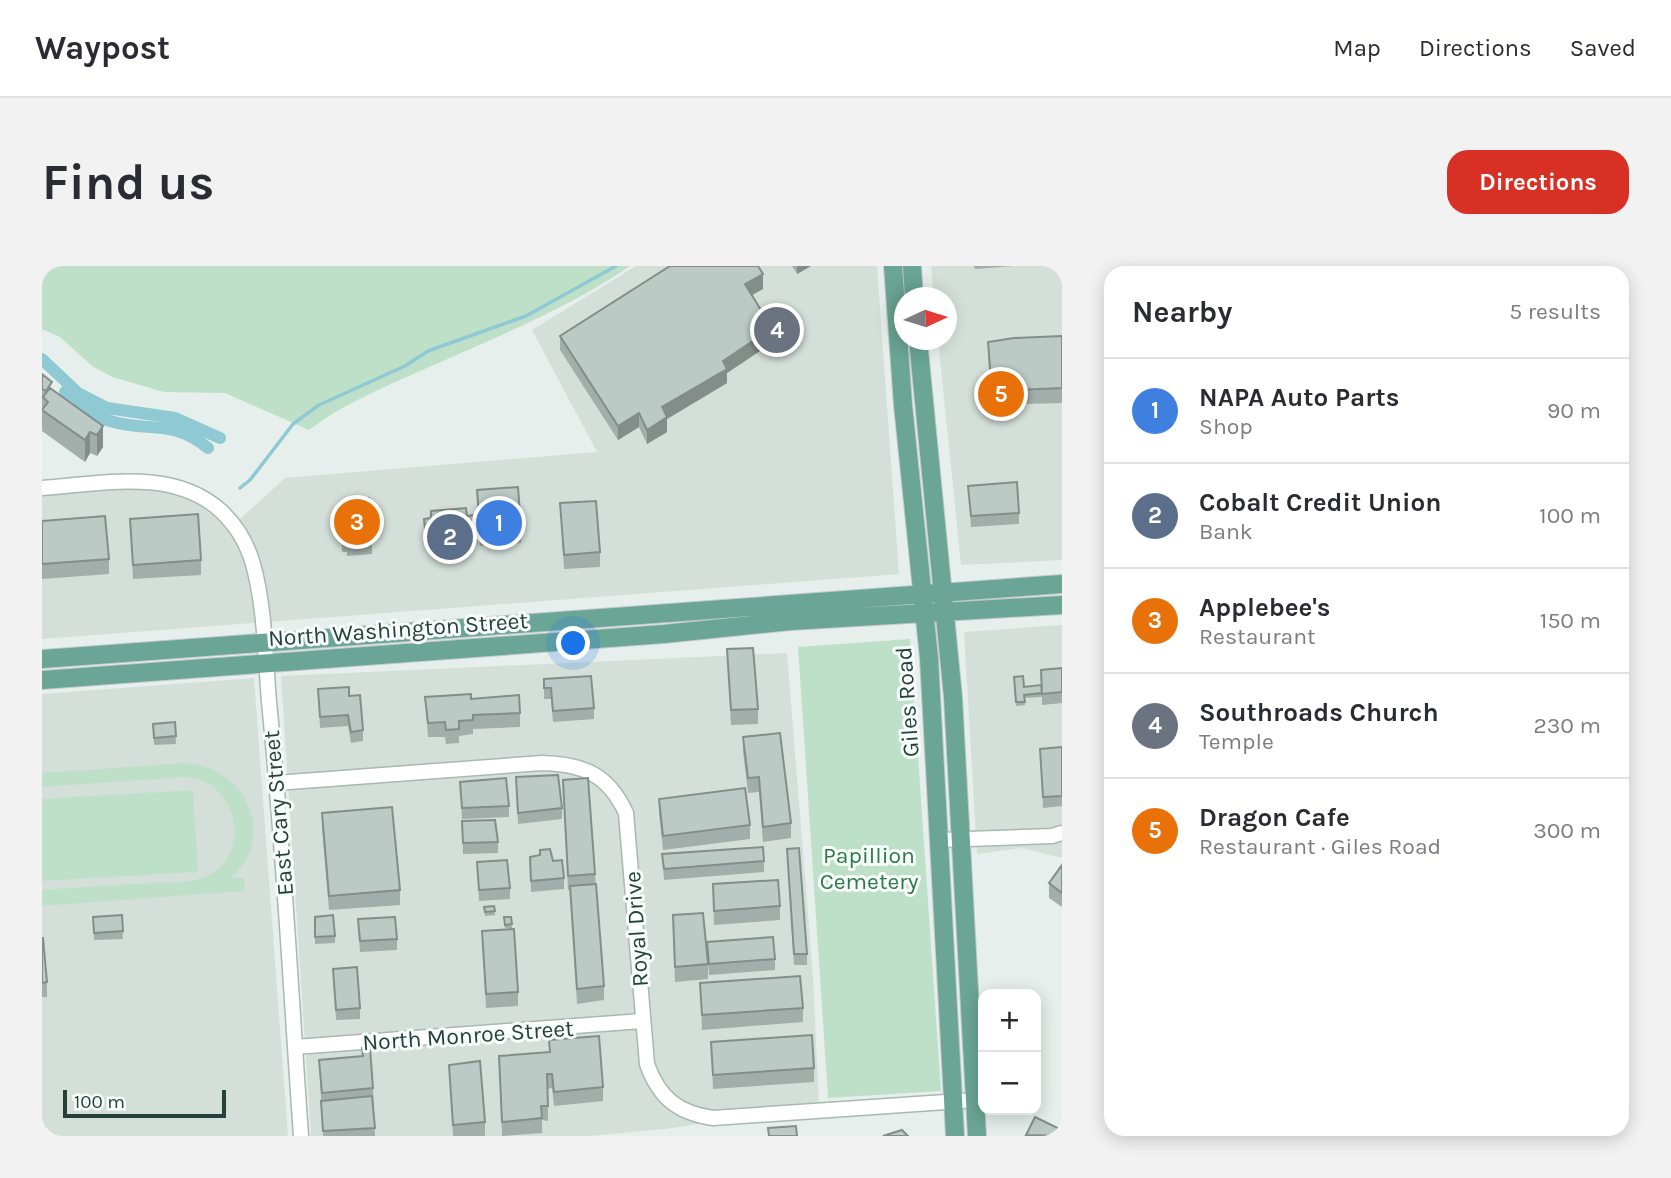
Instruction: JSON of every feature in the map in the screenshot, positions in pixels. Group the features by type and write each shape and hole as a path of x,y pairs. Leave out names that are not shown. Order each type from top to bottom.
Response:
{"main road":[{"name":"Giles Road","path":"893,266 903,405 925,614 955,1136"},
{"path":"912,266 913,287"},
{"name":"Giles Road","path":"919,350 946,612 976,1136"},
{"name":"North Washington Street","path":"42,659 1062,584"},
{"name":"North Washington Street","path":"42,680 664,634 791,621 1062,605"}],"street":[{"name":"East Cary Street","path":"42,488 145,481 184,488 213,504 236,526 253,561 276,783 301,1136"},
{"name":"Royal Drive","path":"276,783 542,763 568,764 594,771 607,782 626,813 647,1064 653,1080 672,1105 694,1115 738,1117 975,1100"},
{"path":"940,840 1052,836 1062,833"},
{"name":"North Monroe Street","path":"295,1047 642,1021"}],"shaded area":[{"path":"636,266 877,266 899,574 42,639 42,495 145,488 192,500 230,528 285,478 597,452 532,330"},
{"path":"931,266 1062,266 1062,560 961,565 939,350 957,350 957,287 933,287"},
{"path":"1062,625 1062,858 1022,848 977,854 964,632"},
{"path":"787,653 813,977 819,1106 665,1129 588,1136 311,1136 281,676"},
{"path":"254,678 288,1136 42,1136 42,694"}],"green space":[{"path":"42,266 630,266 580,297 362,398 309,430 225,393 164,392 112,377 92,366 60,337 42,329"},
{"name":"Papillion Cemetery","path":"910,639 941,1091 828,1098 798,647"},
{"path":"181,763 203,766 222,775 237,788 248,804 253,822 253,842 245,861 231,878 244,878 245,891 42,906 42,890 185,882 202,878 219,868 230,854 234,821 228,804 217,791 202,781 184,777 42,787 42,773"},
{"path":"193,790 198,872 42,881 42,799"}],"building":[{"path":"670,266 758,266 763,274 745,284 772,328 723,361 727,369 662,407 667,417 647,430 639,413 618,426 560,336"},
{"path":"1062,336 1062,388 992,391 988,342"},
{"path":"42,374 52,382 46,391 42,389"},
{"path":"50,388 103,426 97,435 90,432 85,440 42,410 48,402 43,397"},
{"path":"1017,482 1019,513 971,516 968,486"},
{"path":"518,487 521,528 480,531 477,490"},
{"path":"369,498 372,543 347,545 347,541 342,541 344,500"},
{"path":"596,501 600,552 564,555 560,503"},
{"path":"466,508 467,516 474,515 475,534 426,538 424,519 431,518 431,511"},
{"path":"198,514 201,560 133,565 130,519"},
{"path":"105,516 109,559 42,564 42,521"},
{"path":"753,648 758,709 731,710 727,649"},
{"path":"1062,668 1062,692 1042,694 1041,670"},
{"path":"591,676 594,708 553,711 551,688 544,688 544,679"},
{"path":"1023,676 1024,687 1041,685 1042,693 1024,695 1025,702 1016,702 1014,677"},
{"path":"349,687 349,696 360,695 363,730 351,732 348,715 320,717 318,689"},
{"path":"471,694 471,699 519,695 520,713 473,715 473,720 459,721 459,729 446,730 445,722 428,723 425,697"},
{"path":"175,722 176,736 154,738 153,724"},
{"path":"780,733 791,823 763,827 759,777 748,778 743,737"},
{"path":"1062,747 1062,796 1043,797 1040,749"},
{"path":"558,775 562,808 518,813 516,777"},
{"path":"506,778 509,806 462,808 460,782"},
{"path":"588,778 595,874 568,876 563,780"},
{"path":"745,788 750,825 663,836 659,799"},
{"path":"392,807 400,890 329,896 322,813"},
{"path":"495,820 498,842 463,843 462,821"},
{"path":"763,847 764,861 664,869 662,854"},
{"path":"799,848 807,954 794,954 787,849"},
{"path":"550,849 553,861 562,860 564,878 531,881 530,857 540,855 540,850"},
{"path":"507,860 510,888 479,890 477,862"},
{"path":"1062,865 1062,893 1049,883"},
{"path":"778,880 780,906 714,911 713,884"},
{"path":"596,884 604,986 577,989 570,886"},
{"path":"494,906 495,911 485,912 484,907"},
{"path":"703,913 708,964 675,967 673,915"},
{"path":"122,915 123,931 94,933 93,917"},
{"path":"333,915 335,936 315,937 315,917"},
{"path":"395,917 397,939 360,941 358,919"},
{"path":"504,917 511,917 512,924 505,925"},
{"path":"514,929 518,992 486,994 482,931"},
{"path":"773,937 775,959 709,964 707,942"},
{"path":"42,938 47,982 42,983"},
{"path":"357,967 360,1008 336,1010 333,969"},
{"path":"800,976 803,1008 702,1015 700,983"},
{"path":"812,1035 814,1068 713,1075 711,1042"},
{"path":"599,1036 603,1087 554,1092 552,1074 547,1074 548,1106 541,1106 542,1118 502,1122 499,1056 550,1052 549,1040"},
{"path":"362,1048 370,1048 373,1088 322,1093 319,1060 363,1056"},
{"path":"480,1061 485,1122 453,1125 449,1065"},
{"path":"372,1096 375,1128 323,1131 321,1101"},
{"path":"1035,1117 1062,1130 1062,1136 1026,1135"},
{"path":"796,1126 797,1136 769,1136 768,1128"},
{"path":"902,1130 908,1136 883,1136"}],"waterway":[{"path":"240,488 250,480 293,424 319,405 405,366 428,351 526,316 616,266"},
{"path":"42,359 78,393 107,408 175,418 220,438"},
{"path":"65,392 104,419 171,429 208,448"}],"place":[{"name":"Southroads Church","path":"777,330"},
{"name":"Dragon Cafe","path":"1001,394"},
{"name":"Applebee's","path":"357,522"},
{"name":"NAPA Auto Parts","path":"499,523"},
{"name":"Cobalt Credit Union","path":"450,537"}]}
